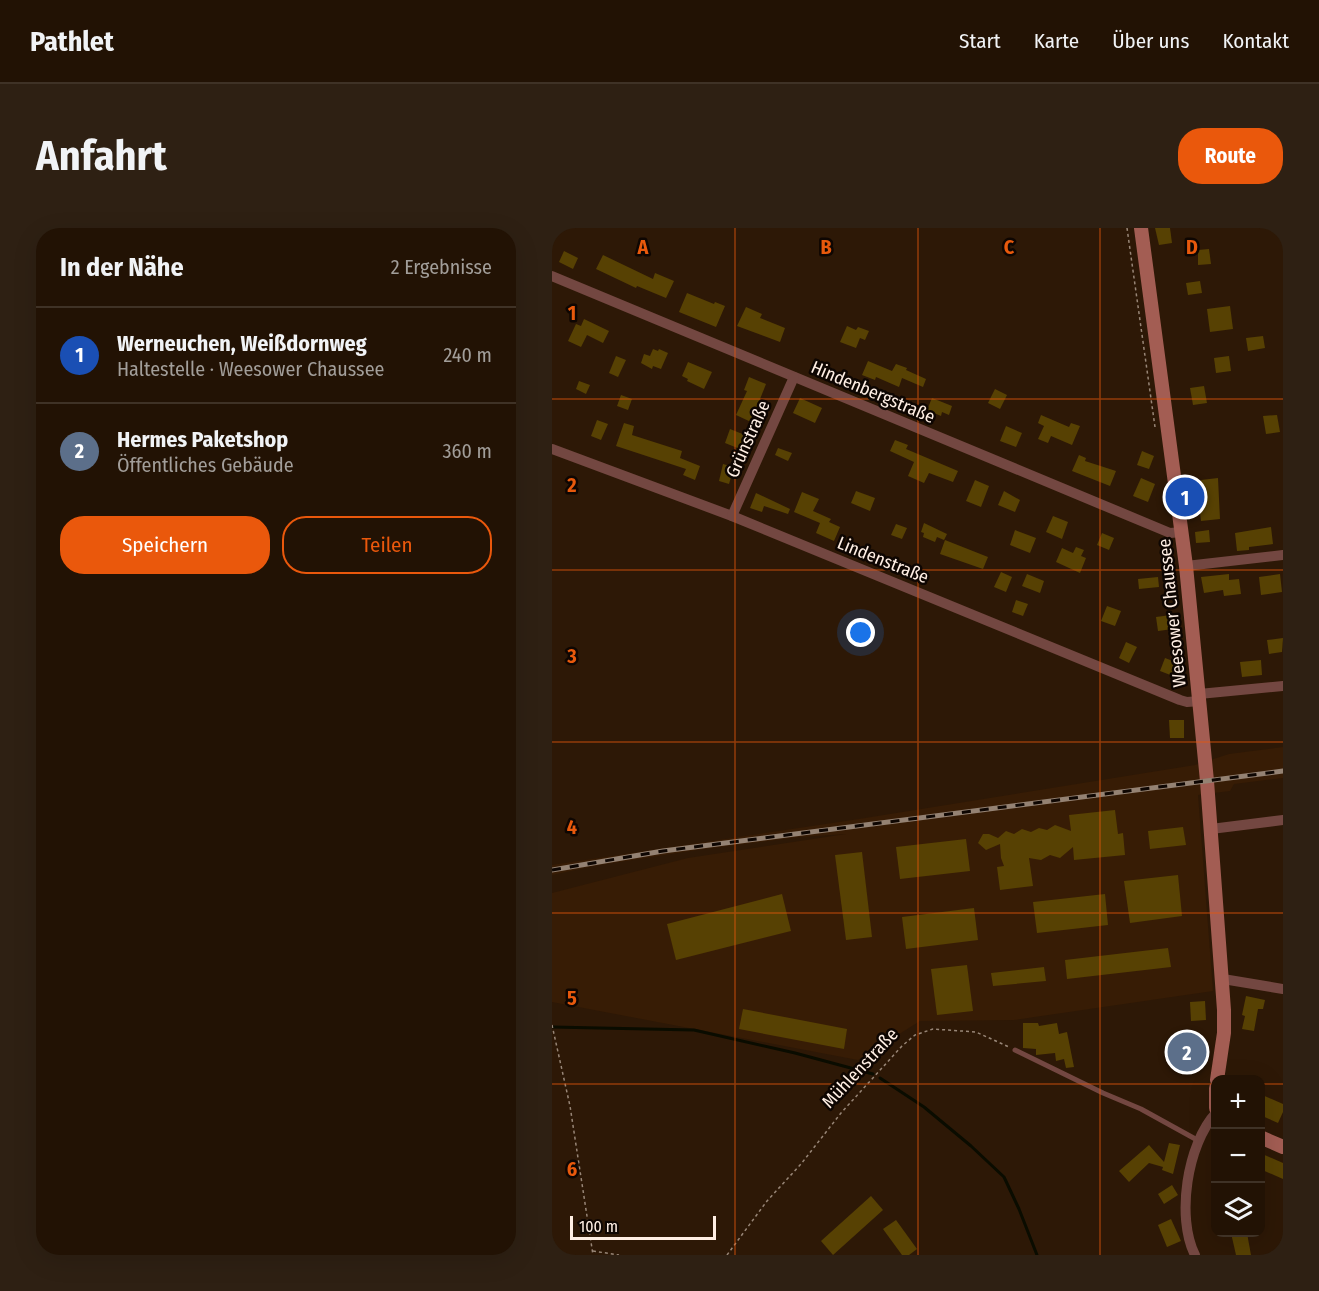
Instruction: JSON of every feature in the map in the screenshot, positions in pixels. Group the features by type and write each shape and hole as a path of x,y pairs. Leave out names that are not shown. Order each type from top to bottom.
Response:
{"main road":[{"name":"Weesower Chaussee","path":"1141,228 1186,566 1211,829"},
{"path":"1211,829 1223,979 1224,1033 1218,1075"},
{"path":"1265,1139 1283,1147"}],"street":[{"name":"Hindenbergstraße","path":"552,276 1087,500 1170,533 1182,532"},
{"name":"Grünstraße","path":"732,516 794,376"},
{"name":"Lindenstraße","path":"552,449 732,516 1180,700 1187,702 1199,698 1283,686"},
{"path":"1186,566 1283,555"},
{"path":"1211,829 1283,820"},
{"path":"1223,979 1283,989"},
{"path":"1195,1255 1186,1231 1185,1206 1191,1167 1199,1141 1211,1118"}],"lane":[{"path":"1015,1050 1141,1109 1199,1141"}],"path":[{"path":"1127,228 1155,427 1162,440 1169,440"},
{"path":"552,1025 570,1106 593,1255"},
{"name":"Mühlenstraße","path":"727,1255 767,1201 801,1164 841,1113 902,1046 915,1035 933,1029 976,1032 1015,1050"},
{"path":"592,1251 619,1255"}],"shaded area":[{"path":"1283,747 1283,778 1234,784 1230,791 1198,795 1213,991 1014,1020 920,1021 858,1060 552,1002 552,893 688,858 846,834 800,837 697,850 552,875 552,865 1195,765 1229,754"}],"building":[{"path":"1155,228 1170,228 1172,243 1159,245"},
{"path":"1209,249 1211,264 1198,265 1198,250"},
{"path":"564,251 578,258 573,269 559,262"},
{"path":"603,255 653,279 655,273 674,281 666,298 637,286 636,288 596,269"},
{"path":"1200,281 1202,293 1188,295 1186,283"},
{"path":"687,293 725,306 716,327 679,312"},
{"path":"1230,306 1233,329 1210,332 1207,309"},
{"path":"746,307 762,314 760,318 785,328 780,342 737,326"},
{"path":"584,319 609,331 603,343 587,335 581,347 568,341 576,324 581,326"},
{"path":"847,326 856,330 858,327 869,331 865,340 860,338 856,348 840,342"},
{"path":"1263,336 1265,348 1248,351 1246,338"},
{"path":"653,349 668,353 661,369 653,366 652,369 641,363 644,354 650,356"},
{"path":"616,356 626,360 618,377 609,373"},
{"path":"1229,356 1231,371 1216,373 1214,358"},
{"path":"868,361 892,371 896,364 907,368 906,370 926,379 923,387 902,378 899,387 876,377 875,380 862,375"},
{"path":"688,362 712,372 704,389 682,376"},
{"path":"749,377 766,384 751,422 736,415 747,391 744,390"},
{"path":"579,381 590,385 586,394 576,389"},
{"path":"1204,386 1207,403 1193,405 1190,388"},
{"path":"995,389 1007,395 1000,409 988,403"},
{"path":"621,395 632,399 628,410 617,406"},
{"path":"800,398 822,408 815,423 793,413"},
{"path":"932,398 952,406 949,415 942,412 941,416 927,410"},
{"path":"1041,415 1069,427 1071,423 1080,426 1072,445 1051,436 1048,443 1038,439 1044,426 1038,423"},
{"path":"1277,415 1280,432 1266,434 1263,416"},
{"path":"597,420 608,424 601,440 591,436"},
{"path":"624,423 634,426 632,435 682,451 680,458 700,466 695,480 683,475 686,469 616,446"},
{"path":"1006,426 1022,433 1016,447 1000,441"},
{"path":"730,429 745,435 740,449 725,443"},
{"path":"895,440 908,445 906,449 958,471 953,482 929,473 924,483 908,476 914,462 890,451"},
{"path":"778,448 792,453 788,461 775,455"},
{"path":"1142,451 1154,456 1149,469 1137,465"},
{"path":"1079,455 1086,458 1085,461 1116,471 1110,486 1072,471"},
{"path":"723,464 734,467 729,484 719,481"},
{"path":"1141,478 1155,484 1148,502 1133,496"},
{"path":"1218,478 1220,519 1201,521 1200,513 1193,514 1192,504 1204,502 1201,480"},
{"path":"975,480 989,486 981,507 966,501"},
{"path":"856,491 875,498 870,511 851,503"},
{"path":"1004,491 1020,500 1015,512 998,505"},
{"path":"802,492 819,499 813,511 831,519 829,522 840,527 834,541 816,533 820,523 794,512"},
{"path":"756,493 790,509 788,514 764,506 762,512 750,508"},
{"path":"1053,516 1068,522 1062,539 1046,532"},
{"path":"924,523 947,534 944,540 937,537 935,542 923,537 924,533 921,532"},
{"path":"896,524 907,528 902,539 891,535"},
{"path":"1271,527 1273,544 1237,551 1235,533"},
{"path":"1015,530 1036,538 1030,553 1010,545"},
{"path":"1209,530 1210,542 1196,543 1195,532"},
{"path":"1102,533 1114,538 1109,550 1097,545"},
{"path":"945,540 988,557 983,569 940,554"},
{"path":"1076,547 1084,550 1081,556 1086,558 1080,573 1056,562 1062,548 1073,553"},
{"path":"1001,572 1012,577 1006,592 994,587"},
{"path":"1027,574 1044,581 1040,593 1022,586"},
{"path":"1229,574 1229,580 1239,579 1241,594 1224,596 1223,590 1204,593 1201,577"},
{"path":"1280,574 1282,592 1261,595 1259,577"},
{"path":"1158,577 1159,587 1139,589 1138,579"},
{"path":"1016,600 1028,604 1023,616 1012,612"},
{"path":"1107,606 1121,611 1115,626 1101,621"},
{"path":"1171,615 1173,629 1158,631 1156,617"},
{"path":"1283,638 1282,652 1269,654 1267,640"},
{"path":"1126,642 1137,647 1129,663 1119,658"},
{"path":"1165,658 1178,663 1173,676 1160,671"},
{"path":"1261,660 1262,675 1242,677 1240,662"},
{"path":"1169,720 1184,720 1184,738 1170,738"},
{"path":"1115,810 1118,834 1123,833 1125,855 1074,860 1073,847 1060,858 1050,855 1041,860 1029,858 1033,886 1000,890 997,867 1004,866 1000,844 986,850 978,843 983,834 998,838 1006,831 1014,834 1022,829 1031,832 1039,828 1047,830 1055,825 1071,831 1069,815"},
{"path":"1183,827 1186,845 1150,849 1148,831"},
{"path":"966,839 970,871 900,879 896,847"},
{"path":"862,852 872,937 846,940 835,855"},
{"path":"1178,875 1182,916 1130,923 1124,881"},
{"path":"782,894 791,931 676,960 667,924"},
{"path":"1105,894 1108,925 1037,933 1033,902"},
{"path":"974,908 978,940 906,949 902,917"},
{"path":"1168,948 1171,967 1067,979 1065,960"},
{"path":"967,965 973,1011 937,1015 931,969"},
{"path":"1044,967 1046,981 993,986 991,973"},
{"path":"1246,996 1265,1000 1263,1009 1258,1009 1254,1031 1242,1029"},
{"path":"1205,1001 1206,1020 1191,1021 1190,1002"},
{"path":"743,1009 847,1029 844,1049 739,1029"},
{"path":"1023,1023 1038,1023 1039,1026 1057,1023 1059,1034 1067,1032 1074,1067 1066,1068 1064,1059 1056,1061 1055,1053 1036,1055 1036,1049 1023,1048"},
{"path":"1184,1035 1206,1048 1198,1062 1176,1049"},
{"path":"1265,1096 1283,1104 1283,1112 1278,1123 1265,1117"},
{"path":"1169,1143 1180,1145 1173,1174 1162,1170 1163,1167 1149,1163 1129,1182 1119,1171 1149,1145 1164,1162"},
{"path":"1265,1155 1283,1163 1283,1179 1265,1171"},
{"path":"1172,1185 1178,1195 1164,1204 1158,1194"},
{"path":"871,1196 883,1210 833,1255 821,1241"},
{"path":"1171,1219 1181,1241 1167,1247 1158,1225"},
{"path":"896,1220 917,1249 909,1255 902,1255 883,1229"},
{"path":"1232,1237 1248,1237 1251,1255 1236,1255"}],"waterway":[{"path":"552,1027 694,1030 873,1074"},
{"path":"880,1078 924,1107 1004,1177 1037,1255"}],"railway":[{"path":"552,870 663,851 1283,771"}],"place":[{"name":"Werneuchen, Weißdornweg","path":"1185,497"},
{"name":"Hermes Paketshop","path":"1187,1052"}]}
